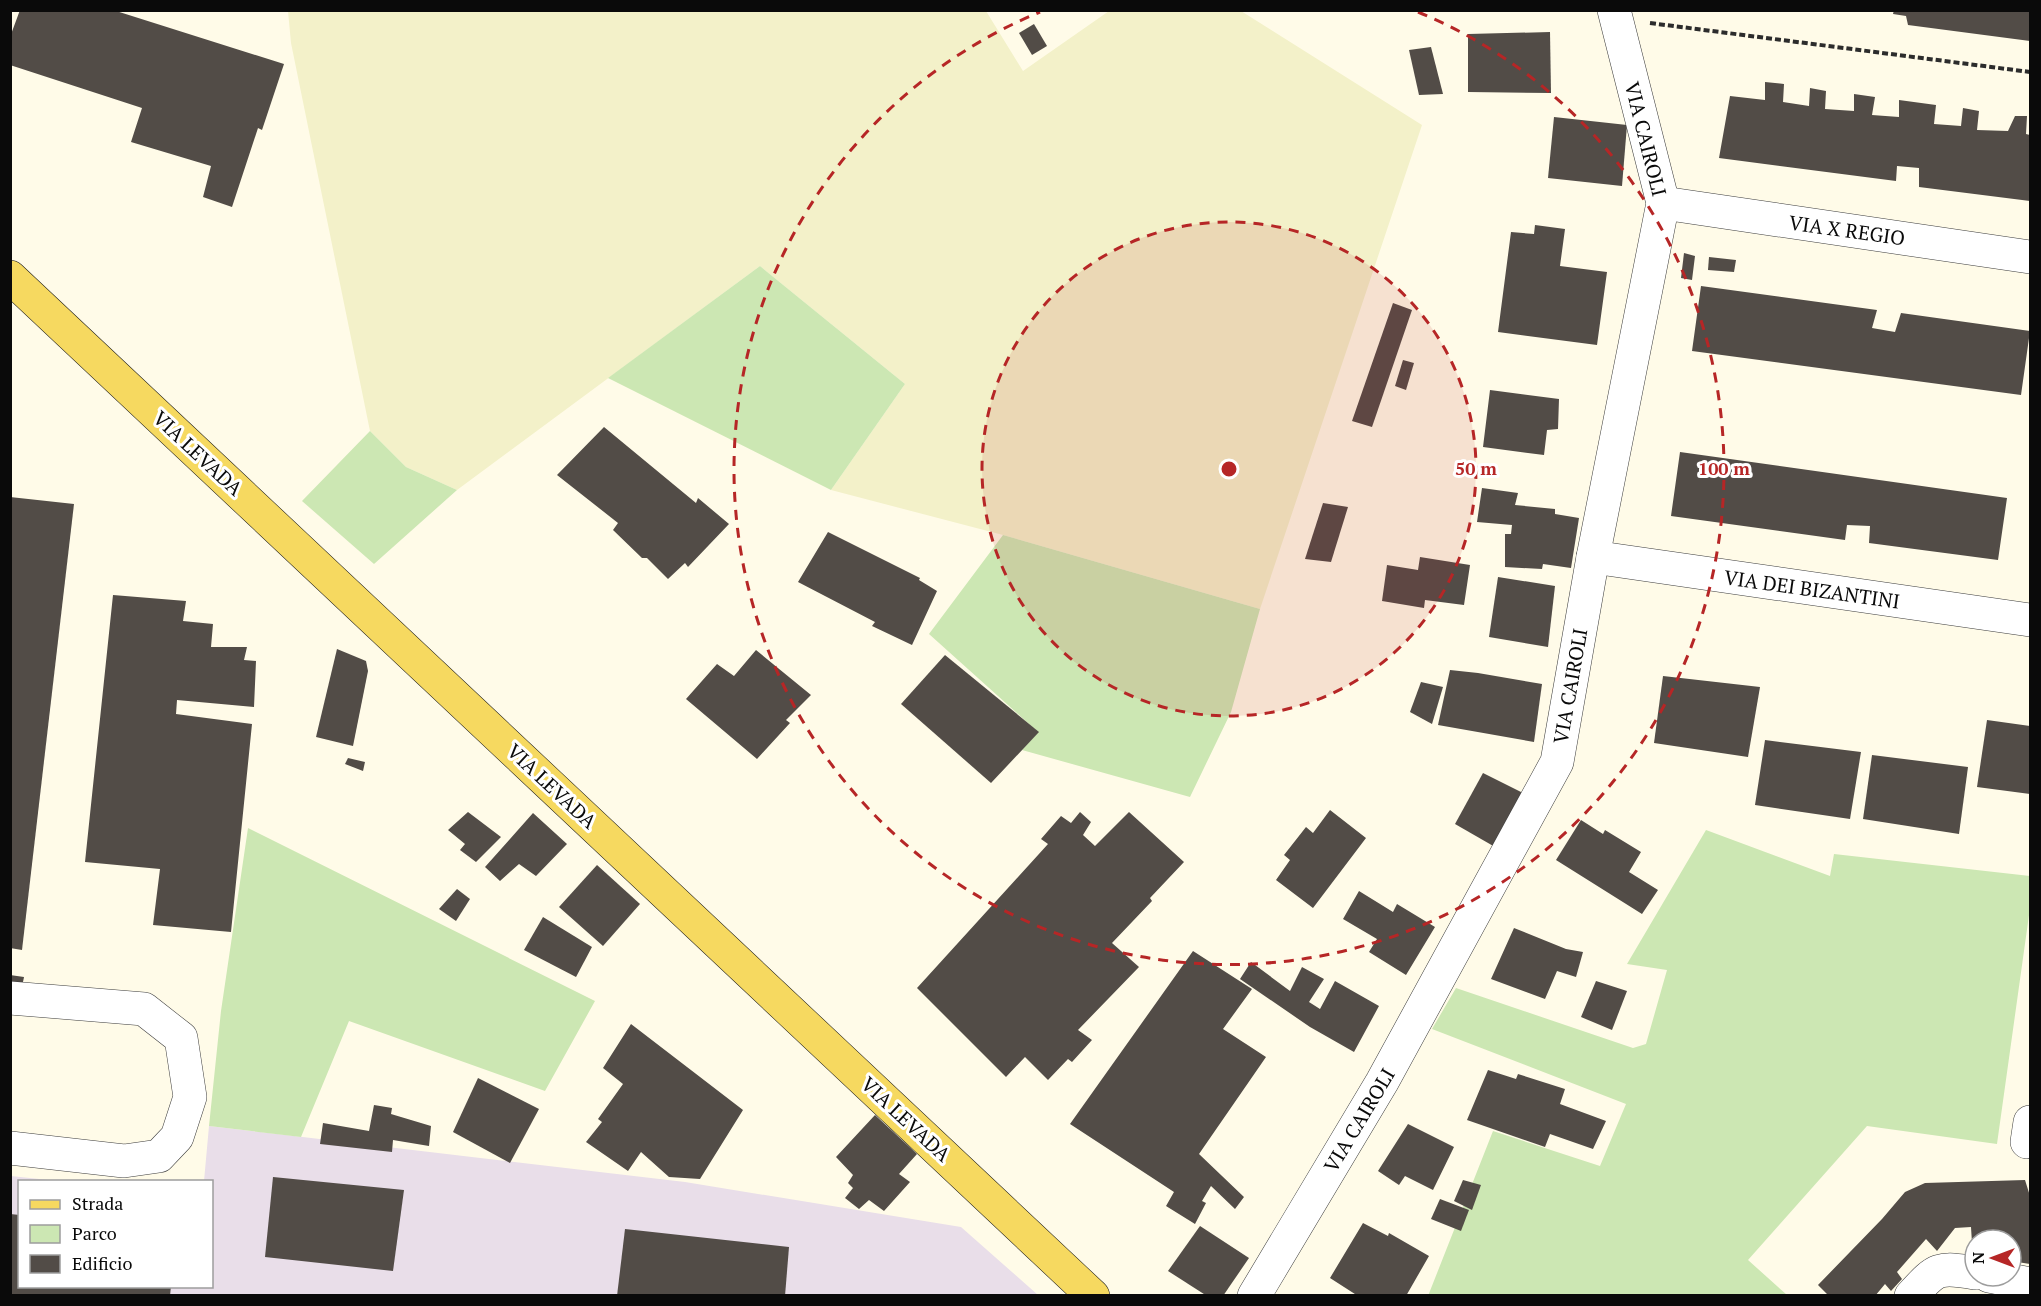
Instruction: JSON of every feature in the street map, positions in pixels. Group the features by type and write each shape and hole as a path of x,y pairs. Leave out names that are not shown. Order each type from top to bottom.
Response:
{"main road":[{"name":"VIA LEVADA","path":"10,276 1093,1296"}],"street":[{"name":"VIA CAIROLI","path":"1254,1296 1382,1082 1557,762 1593,557 1663,203 1615,14"},
{"name":"VIA X REGIO","path":"1663,203 2031,257"},
{"name":"VIA DEI BIZANTINI","path":"1593,557 2031,621"},
{"path":"10,998 144,1009 181,1038 190,1097 177,1137 159,1156 124,1161 10,1148"},
{"path":"1911,1296 1933,1273 1941,1270 1963,1271"}],"path":[{"path":"1615,14 2031,72"}],"shaded area":[{"path":"288,11 986,11 1023,71 1109,11 1241,11 1422,125 1260,609 1003,535 831,490 905,384 760,266 457,490 406,467 370,431 291,43"},
{"path":"209,1126 685,1182 961,1227 1038,1295 11,1296 11,1176 49,1180 18,1180 18,1288 213,1288 213,1180 204,1180"}],"green space":[{"path":"760,266 905,384 831,490 608,378"},
{"path":"370,431 406,467 457,490 374,564 302,501"},
{"path":"1003,535 1260,609 1231,712 1190,797 1022,750 1038,732 929,634"},
{"path":"248,828 595,1001 545,1091 349,1021 301,1137 209,1126 221,1011"},
{"path":"1706,830 1830,876 1834,854 2030,876 2030,908 1997,1144 1867,1126 1748,1260 1787,1295 1428,1296 1493,1131 1600,1166 1626,1104 1432,1029 1456,988 1633,1048 1646,1044 1667,970 1627,964"}],"building":[{"path":"20,10 113,10 284,64 262,130 258,128 232,207 203,197 211,166 131,142 142,108 10,65 10,37"},
{"path":"1894,10 2030,10 2030,41 1908,25 1906,16 1893,14"},
{"path":"1034,24 1047,46 1032,55 1019,33"},
{"path":"1550,32 1551,93 1468,92 1468,34"},
{"path":"1431,47 1443,94 1419,95 1409,50"},
{"path":"1765,82 1784,84 1783,102 1809,106 1810,88 1826,91 1825,109 1854,111 1854,94 1875,97 1872,115 1899,117 1899,100 1936,105 1934,124 1961,126 1963,108 1979,111 1977,130 2008,131 2015,116 2027,116 2026,134 2030,135 2030,201 1919,187 1919,168 1897,166 1896,181 1719,158 1730,96 1765,100"},
{"path":"1554,117 1627,125 1622,186 1548,178"},
{"path":"1535,225 1565,229 1560,266 1607,272 1597,345 1498,332 1511,232 1534,234"},
{"path":"1684,253 1695,256 1692,280 1681,278"},
{"path":"1709,257 1736,260 1734,272 1708,270"},
{"path":"1701,286 1877,310 1872,328 1895,332 1901,313 2030,331 2021,395 1692,351"},
{"path":"1393,303 1412,310 1372,427 1352,421"},
{"path":"1403,360 1414,363 1406,390 1395,386"},
{"path":"1490,390 1559,399 1558,429 1547,430 1544,455 1483,447"},
{"path":"604,427 696,503 698,498 729,524 688,567 685,563 668,579 613,530 618,523 557,475"},
{"path":"1680,452 2007,498 1998,560 1869,543 1870,526 1847,525 1845,540 1671,516"},
{"path":"1482,488 1518,493 1515,505 1555,509 1555,514 1579,518 1571,568 1543,564 1542,569 1505,567 1505,534 1511,534 1512,525 1477,522"},
{"path":"10,497 74,504 22,950 10,948"},
{"path":"1323,503 1348,507 1331,562 1305,559"},
{"path":"828,532 920,578 919,580 937,591 912,645 872,626 875,622 798,582"},
{"path":"1420,557 1470,565 1464,605 1425,600 1424,608 1382,601 1387,565 1418,570"},
{"path":"1498,577 1555,586 1548,647 1489,637"},
{"path":"113,595 186,601 183,621 213,624 211,647 247,647 244,660 256,661 254,707 177,700 176,714 252,724 231,932 153,925 160,869 85,862"},
{"path":"337,649 366,661 368,671 353,746 316,737"},
{"path":"756,650 811,695 786,720 790,723 757,759 686,699 717,664 734,676"},
{"path":"945,655 1039,732 991,783 901,704"},
{"path":"1450,670 1542,684 1534,742 1438,725"},
{"path":"1663,676 1760,687 1748,757 1654,743"},
{"path":"1421,682 1443,687 1432,724 1410,712"},
{"path":"1987,720 2030,726 2030,794 1977,787"},
{"path":"1765,740 1861,752 1850,819 1755,805"},
{"path":"1872,755 1968,767 1959,834 1863,819"},
{"path":"348,758 365,762 363,771 345,764"},
{"path":"1483,773 1523,793 1495,847 1455,824"},
{"path":"1330,810 1366,838 1313,908 1276,880 1290,860 1284,855 1306,827 1313,833"},
{"path":"468,812 501,837 476,862 460,850 465,844 448,830"},
{"path":"1080,812 1091,822 1083,835 1095,846 1129,812 1184,862 1150,898 1152,901 1112,943 1139,967 1078,1030 1092,1040 1072,1062 1068,1059 1048,1080 1025,1057 1006,1077 917,988 1048,844 1041,839 1061,816 1071,823"},
{"path":"533,813 567,844 536,876 519,864 500,881 485,867"},
{"path":"1581,820 1603,834 1605,830 1641,852 1629,872 1658,890 1642,914 1556,860"},
{"path":"597,865 640,904 603,946 559,907"},
{"path":"457,889 470,899 456,921 439,909"},
{"path":"1359,891 1393,912 1397,904 1435,927 1406,975 1369,952 1377,939 1343,919"},
{"path":"543,917 592,947 576,977 524,950"},
{"path":"1514,928 1566,949 1583,952 1576,977 1557,971 1545,999 1491,979"},
{"path":"1193,951 1252,989 1223,1029 1266,1057 1199,1154 1244,1197 1235,1209 1211,1186 1202,1201 1206,1203 1195,1224 1166,1206 1174,1192 1070,1124"},
{"path":"1251,962 1290,991 1302,967 1324,979 1309,1002 1320,1009 1335,981 1379,1006 1354,1052 1310,1027 1240,979"},
{"path":"10,975 24,977 22,987 10,985"},
{"path":"1596,981 1627,991 1612,1030 1581,1017"},
{"path":"631,1024 743,1110 700,1179 669,1177 641,1152 628,1171 586,1142 602,1122 598,1119 623,1084 603,1068"},
{"path":"1488,1070 1516,1079 1518,1074 1565,1089 1560,1104 1606,1121 1593,1149 1550,1134 1545,1147 1467,1120"},
{"path":"478,1078 539,1109 510,1163 453,1132"},
{"path":"374,1105 392,1108 391,1114 431,1126 429,1146 393,1140 392,1152 320,1144 323,1123 369,1131"},
{"path":"875,1115 917,1154 899,1174 910,1182 884,1211 869,1200 859,1209 845,1198 853,1188 848,1183 853,1175 836,1157"},
{"path":"1408,1124 1454,1147 1433,1190 1405,1176 1399,1185 1378,1171"},
{"path":"273,1177 404,1190 393,1271 265,1257"},
{"path":"1463,1180 1481,1185 1472,1210 1454,1201"},
{"path":"2025,1180 2030,1196 2030,1264 2023,1263 2023,1228 1955,1228 1937,1251 1926,1239 1897,1272 1902,1279 1891,1291 1885,1284 1875,1296 1829,1296 1818,1285 1905,1192 1925,1183"},
{"path":"1440,1199 1469,1210 1461,1231 1431,1219"},
{"path":"10,1214 18,1215 18,1288 171,1288 170,1296 10,1296"},
{"path":"1363,1223 1388,1236 1389,1233 1429,1256 1406,1296 1358,1296 1330,1278"},
{"path":"1200,1226 1249,1258 1223,1296 1207,1296 1168,1271"},
{"path":"625,1229 789,1247 785,1296 617,1296"}]}
